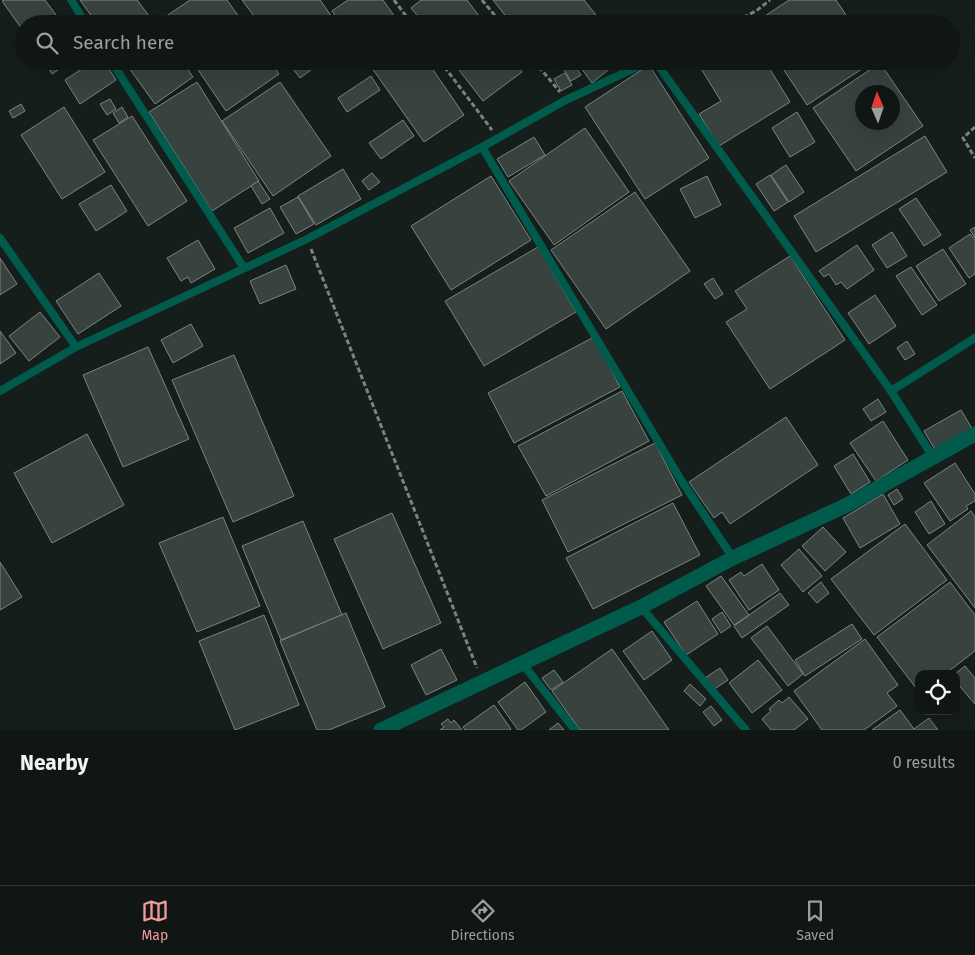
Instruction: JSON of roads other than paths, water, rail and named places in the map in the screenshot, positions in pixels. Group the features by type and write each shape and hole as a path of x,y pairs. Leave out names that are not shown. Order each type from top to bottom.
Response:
{"street":[{"path":"381,730 641,607 733,558 847,505 975,434"}],"lane":[{"path":"71,0 80,15"},
{"path":"116,70 244,268"},
{"path":"0,391 76,348 307,239 482,147 566,100 631,70"},
{"path":"661,70 891,391 933,457"},
{"path":"482,147 681,480 733,558"},
{"path":"0,238 76,348"},
{"path":"891,391 975,338"},
{"path":"641,607 746,730"},
{"path":"522,663 574,730"}]}
